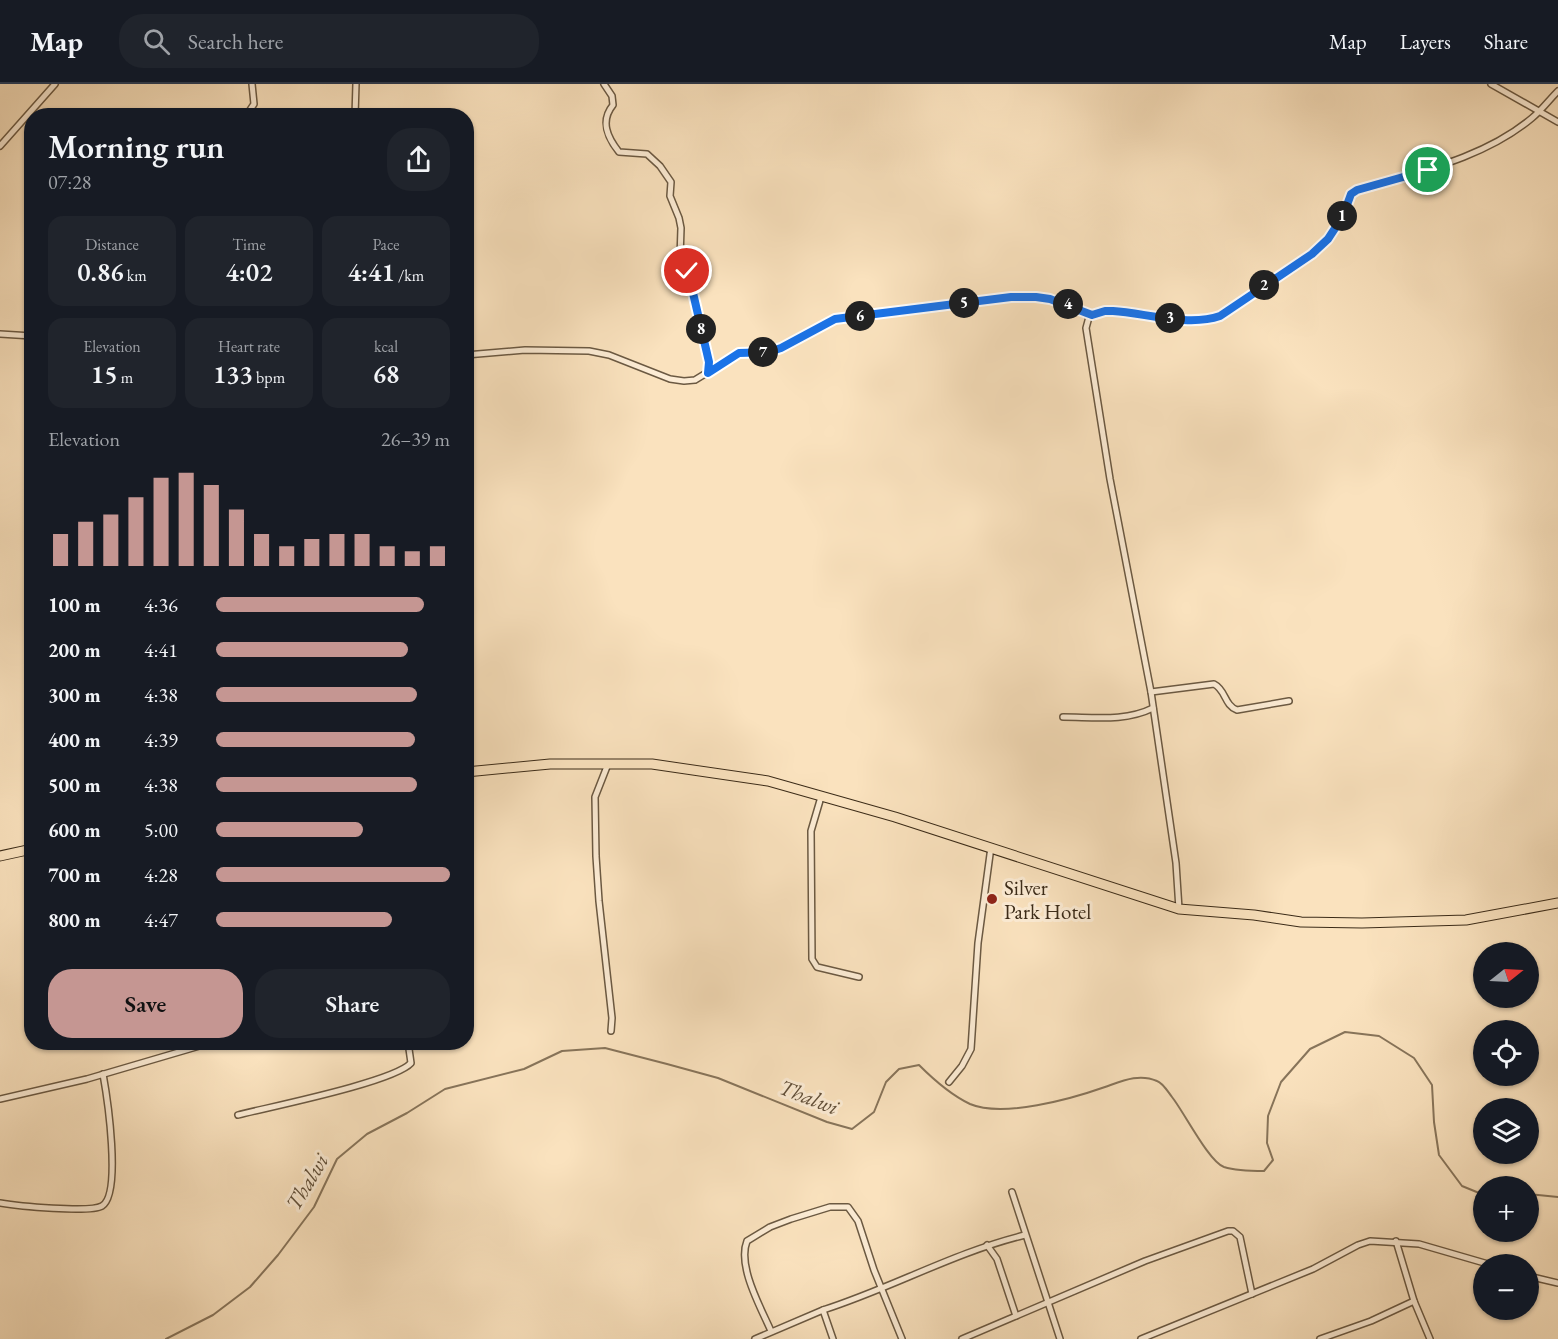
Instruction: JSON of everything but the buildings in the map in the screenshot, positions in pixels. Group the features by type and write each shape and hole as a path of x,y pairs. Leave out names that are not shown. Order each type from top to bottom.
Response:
{"highway":[{"path":"474,771 550,764 652,764 768,782 860,806 991,847 1083,880 1179,909 1254,915 1301,922 1374,923 1466,920 1558,903"},
{"path":"0,856 24,851"}],"street":[{"path":"34,108 55,84"},
{"path":"251,108 254,104 252,84"},
{"path":"355,108 356,84"},
{"path":"604,84 612,96 613,105 607,112 605,123 613,145 619,152 647,154 660,166 671,182 670,196 681,228 680,258 690,280 709,362 708,373"},
{"path":"1491,84 1558,122"},
{"path":"1179,909 1176,863 1151,692 1110,479 1086,328 1089,317 1105,311 1178,318 1209,319 1220,316 1312,254 1328,239 1343,216 1351,194 1357,190 1428,170 1470,154 1516,130 1558,91 1553,84"},
{"path":"0,146 24,119"},
{"path":"474,355 525,350 589,351 609,355 670,379 695,380 739,353 769,352 781,348 835,319 1026,296 1050,299 1092,315"},
{"path":"0,334 24,336"},
{"path":"1151,692 1214,684 1221,690 1229,706 1237,710 1289,701"},
{"path":"1062,717 1127,717 1153,708"},
{"path":"608,764 595,797 598,901 612,1018 610,1031"},
{"path":"821,797 811,831 812,959 817,967 859,977"},
{"path":"949,1082 962,1066 971,1049 978,943 991,847"},
{"path":"0,1099 103,1074 186,1050"},
{"path":"238,1115 349,1088 397,1072 411,1063 409,1050"},
{"path":"0,1203 38,1208 94,1208 106,1202 110,1181 112,1140 103,1074"},
{"path":"1012,1192 1060,1339"},
{"path":"771,1331 750,1279 744,1255 747,1241 770,1227 830,1207 848,1207 858,1221 902,1339"},
{"path":"962,1339 1145,1261 1228,1231 1233,1231 1240,1237 1252,1294"},
{"path":"755,1339 957,1256 1025,1235"},
{"path":"1141,1339 1313,1269 1370,1241 1419,1244 1473,1260"},
{"path":"1396,1241 1414,1301 1430,1339"},
{"path":"987,1245 997,1259 1016,1316"},
{"path":"1539,1279 1558,1283"},
{"path":"1320,1339 1371,1321 1414,1301"},
{"path":"823,1310 833,1339"}],"waterway":[{"name":"Thalwi","path":"166,1339 213,1315 250,1287 278,1255 314,1207 337,1159 367,1134 445,1089 524,1069 562,1051 605,1048 667,1064 718,1078 827,1122 852,1129 874,1112 886,1082 899,1069 919,1065 943,1087 970,1104 1000,1109 1056,1101 1131,1079 1150,1079 1159,1082 1165,1088 1204,1147 1218,1163 1234,1169 1264,1171 1273,1160 1267,1143 1268,1116 1281,1082 1310,1049 1345,1032 1379,1036 1414,1058 1432,1085 1439,1155 1462,1186 1473,1190"},
{"name":"Thalwi","path":"1539,1195 1558,1197"}],"place":[{"name":"Silver Park Hotel","path":"992,899"}],"route":[{"path":"687,271 709,362 708,373 739,353 769,352 781,348 835,319 1011,297 1050,299 1082,309 1092,315 1113,311 1167,318 1209,319 1220,316 1242,299 1312,254 1328,239 1343,216 1351,194 1357,190 1428,170"}]}
